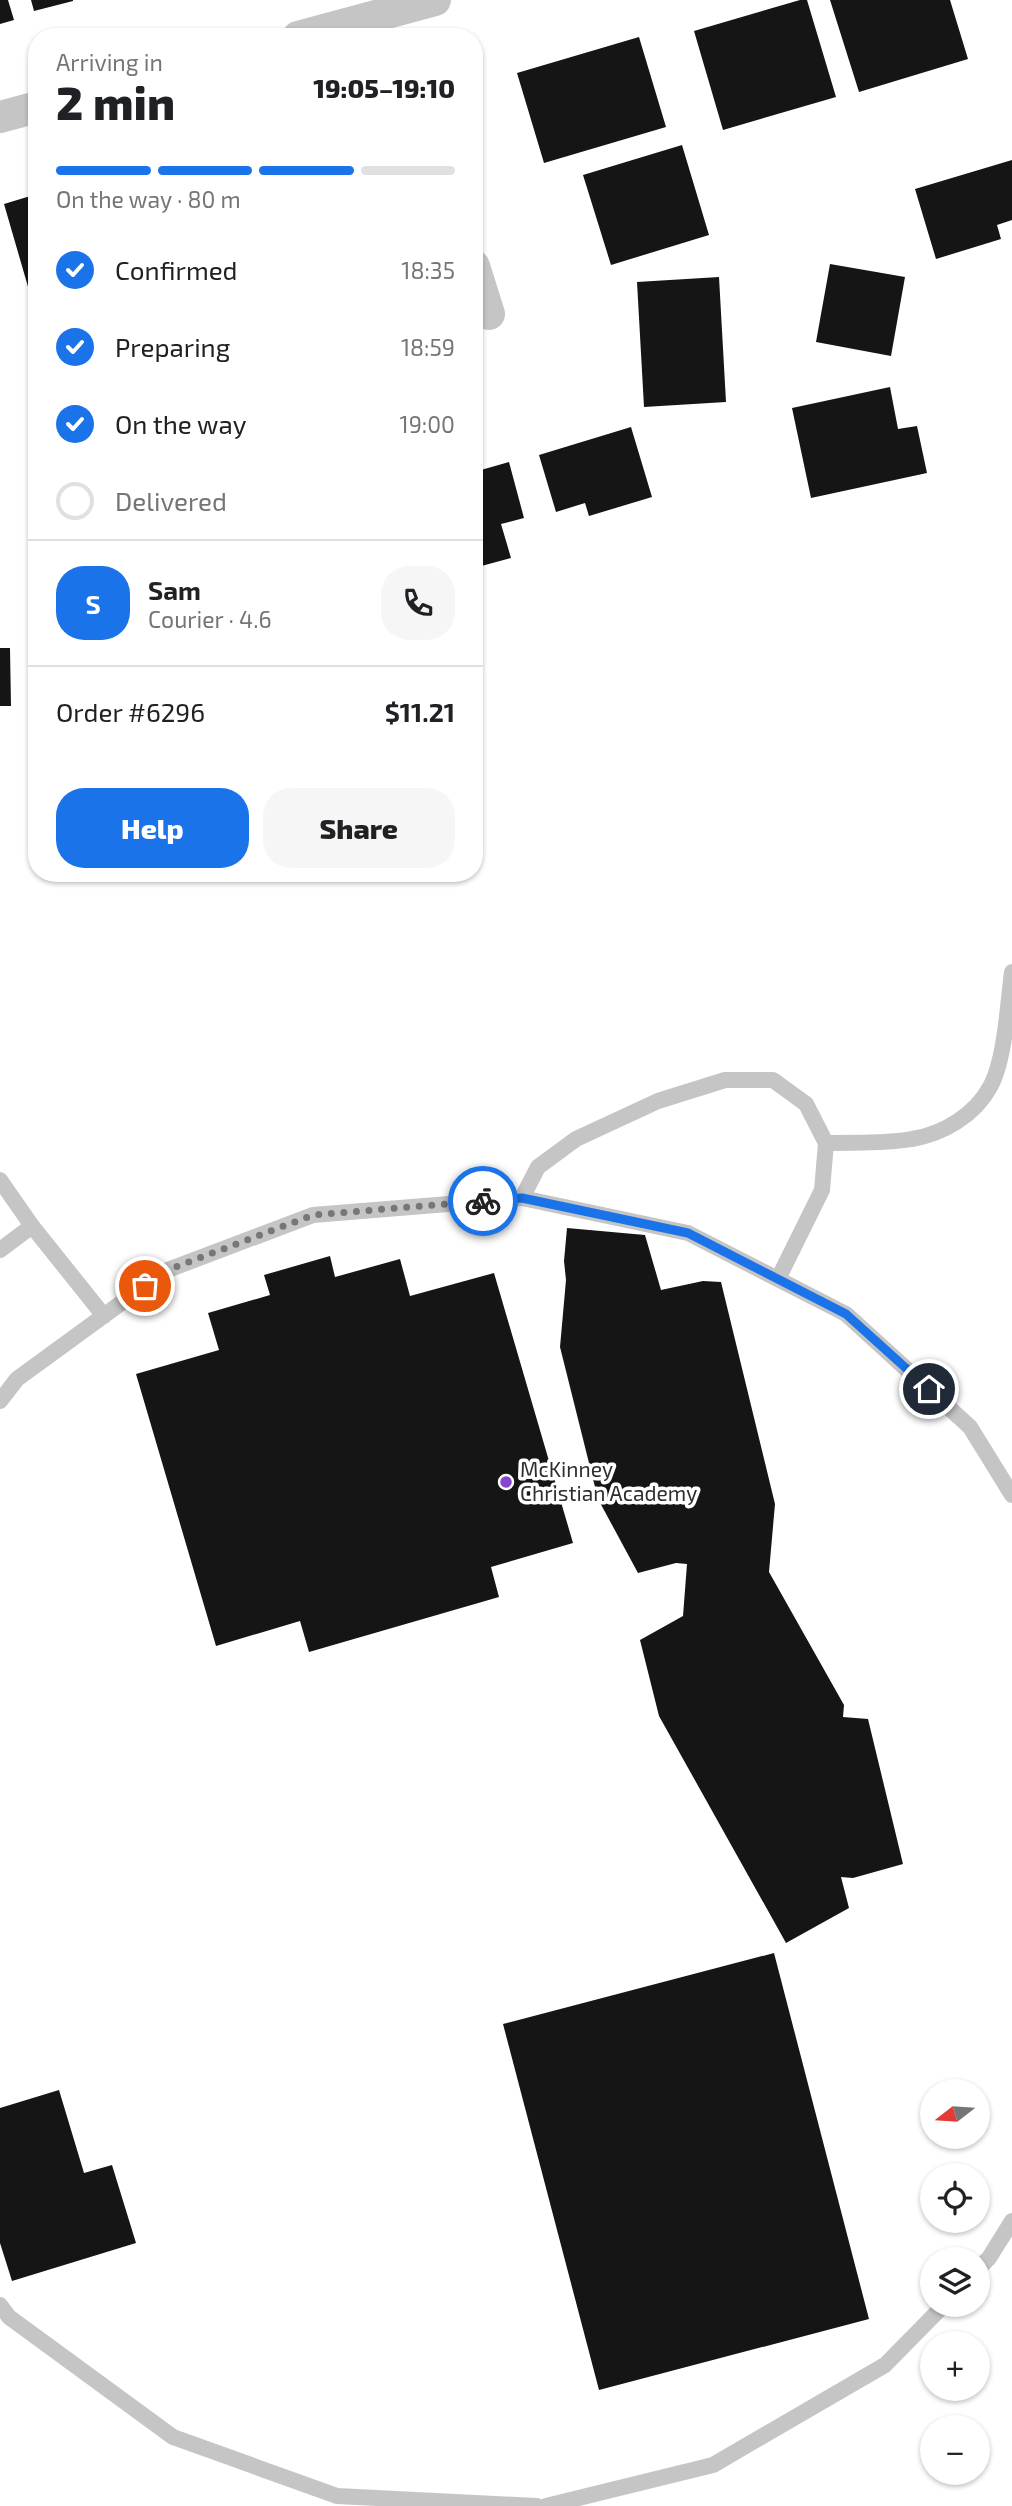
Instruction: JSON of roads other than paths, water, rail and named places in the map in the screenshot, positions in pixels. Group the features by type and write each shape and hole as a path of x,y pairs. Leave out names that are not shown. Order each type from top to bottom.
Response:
{"street":[{"path":"369,28 400,24 435,0"},
{"path":"0,117 28,109"},
{"path":"483,295 489,314"}],"lane":[{"path":"826,1143 913,1139 954,1125 976,1106 991,1086 1000,1057 1012,972"},
{"path":"522,1198 538,1167 576,1139 658,1101 724,1080 772,1080 806,1104 826,1143 822,1190 778,1279"},
{"path":"0,1180 32,1226 104,1316"},
{"path":"0,1401 17,1379 165,1271 313,1215 522,1198 688,1233 846,1314 970,1427 1012,1495"},
{"path":"0,1250 32,1226"},
{"path":"990,2256 1012,2221"},
{"path":"3,2315 173,2437 337,2496 537,2506"},
{"path":"546,2506 713,2465 885,2365 932,2317"}],"place":[{"name":"McKinney Christian Academy","path":"506,1482"}]}
